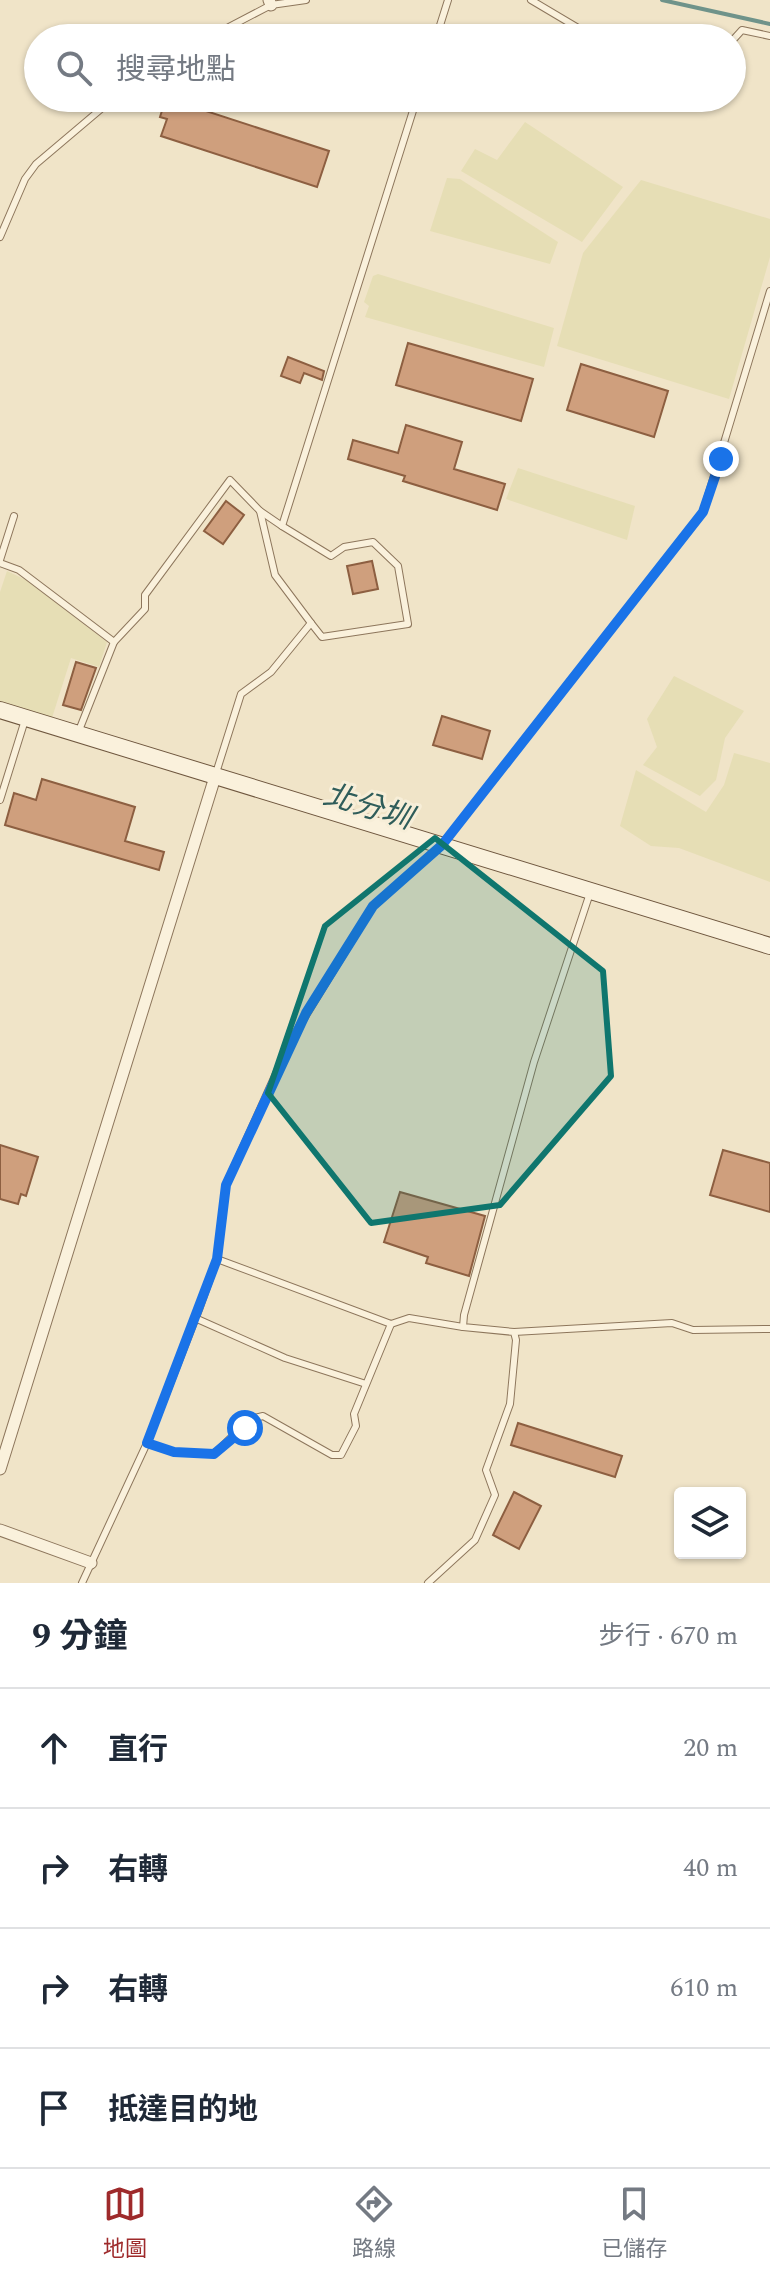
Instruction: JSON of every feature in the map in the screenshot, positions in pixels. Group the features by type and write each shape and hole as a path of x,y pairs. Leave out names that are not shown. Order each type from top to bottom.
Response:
{"street":[{"path":"0,710 23,725 77,734 213,783 442,845 588,897 770,946"},
{"path":"0,1469 213,783"},
{"path":"0,1530 91,1563"}],"lane":[{"path":"233,24 270,3 306,0"},
{"path":"440,24 448,0"},
{"path":"531,0 571,24"},
{"path":"746,31 770,36"},
{"path":"0,237 25,179 36,164 97,112"},
{"path":"282,526 413,112"},
{"path":"82,1583 147,1443 217,1259 226,1185 291,1040 364,917 442,845 703,512 770,291"},
{"path":"77,734 114,642 145,609 145,595 230,480 260,511 331,556 344,547 373,542 398,566 408,624 322,637 275,575 260,511"},
{"path":"14,516 0,561 19,570 114,642"},
{"path":"213,783 241,694 271,672 311,623"},
{"path":"0,800 23,725"},
{"path":"463,1327 534,1062 588,897"},
{"path":"217,1259 391,1324 409,1318 514,1332 672,1323 693,1330 770,1329"},
{"path":"195,1318 285,1358 366,1384"},
{"path":"147,1443 174,1452 214,1454 250,1419 263,1416 336,1457 341,1455 356,1426 354,1414 391,1324"},
{"path":"428,1583 475,1540 495,1495 486,1470 510,1404 514,1332"}],"highlighted area":[{"path":"435,838 603,971 611,1076 500,1205 371,1223 268,1093 325,926"}],"shaded area":[{"path":"525,122 623,187 582,242 461,171 475,149 497,160"},
{"path":"447,178 460,179 558,242 550,264 430,231"},
{"path":"641,180 770,219 770,257 729,399 557,346 583,253"},
{"path":"378,274 554,328 544,367 365,317 369,306 364,302 373,276"},
{"path":"518,468 635,506 627,540 506,499"},
{"path":"7,571 26,580 107,642 99,667 71,658 51,721 0,706 0,592"},
{"path":"674,676 744,711 725,738 716,780 700,796 643,765 657,747 647,719"},
{"path":"734,753 770,763 770,882 679,848 651,846 620,826 636,770 706,812 724,785"}],"building":[{"path":"162,112 209,112 329,151 317,187 161,136 167,119 160,117"},
{"path":"408,343 533,379 521,421 396,385"},
{"path":"288,357 324,371 322,380 304,373 300,383 281,376"},
{"path":"581,364 668,391 654,437 567,410"},
{"path":"406,425 462,442 454,469 505,484 497,510 403,481 405,476 348,459 353,440 398,453"},
{"path":"226,501 244,515 223,544 204,531"},
{"path":"372,561 378,589 353,594 347,566"},
{"path":"76,662 96,668 81,710 63,705"},
{"path":"442,716 490,731 482,759 433,745"},
{"path":"42,779 135,807 125,841 164,852 159,870 5,825 14,793 36,800"},
{"path":"0,1145 38,1157 26,1196 21,1194 18,1204 0,1199"},
{"path":"723,1150 770,1163 770,1212 710,1195"},
{"path":"400,1192 485,1216 469,1276 426,1263 428,1257 384,1242"},
{"path":"518,1423 622,1456 615,1477 511,1445"},
{"path":"514,1492 541,1506 519,1549 493,1535"}],"waterway":[{"path":"662,0 770,24"}],"route":[{"path":"245,1428 214,1454 174,1452 147,1443 217,1259 226,1185 291,1040 364,917 442,845 703,512 721,459"}],"water label":[{"name":"北分圳","path":"368,806"}]}
